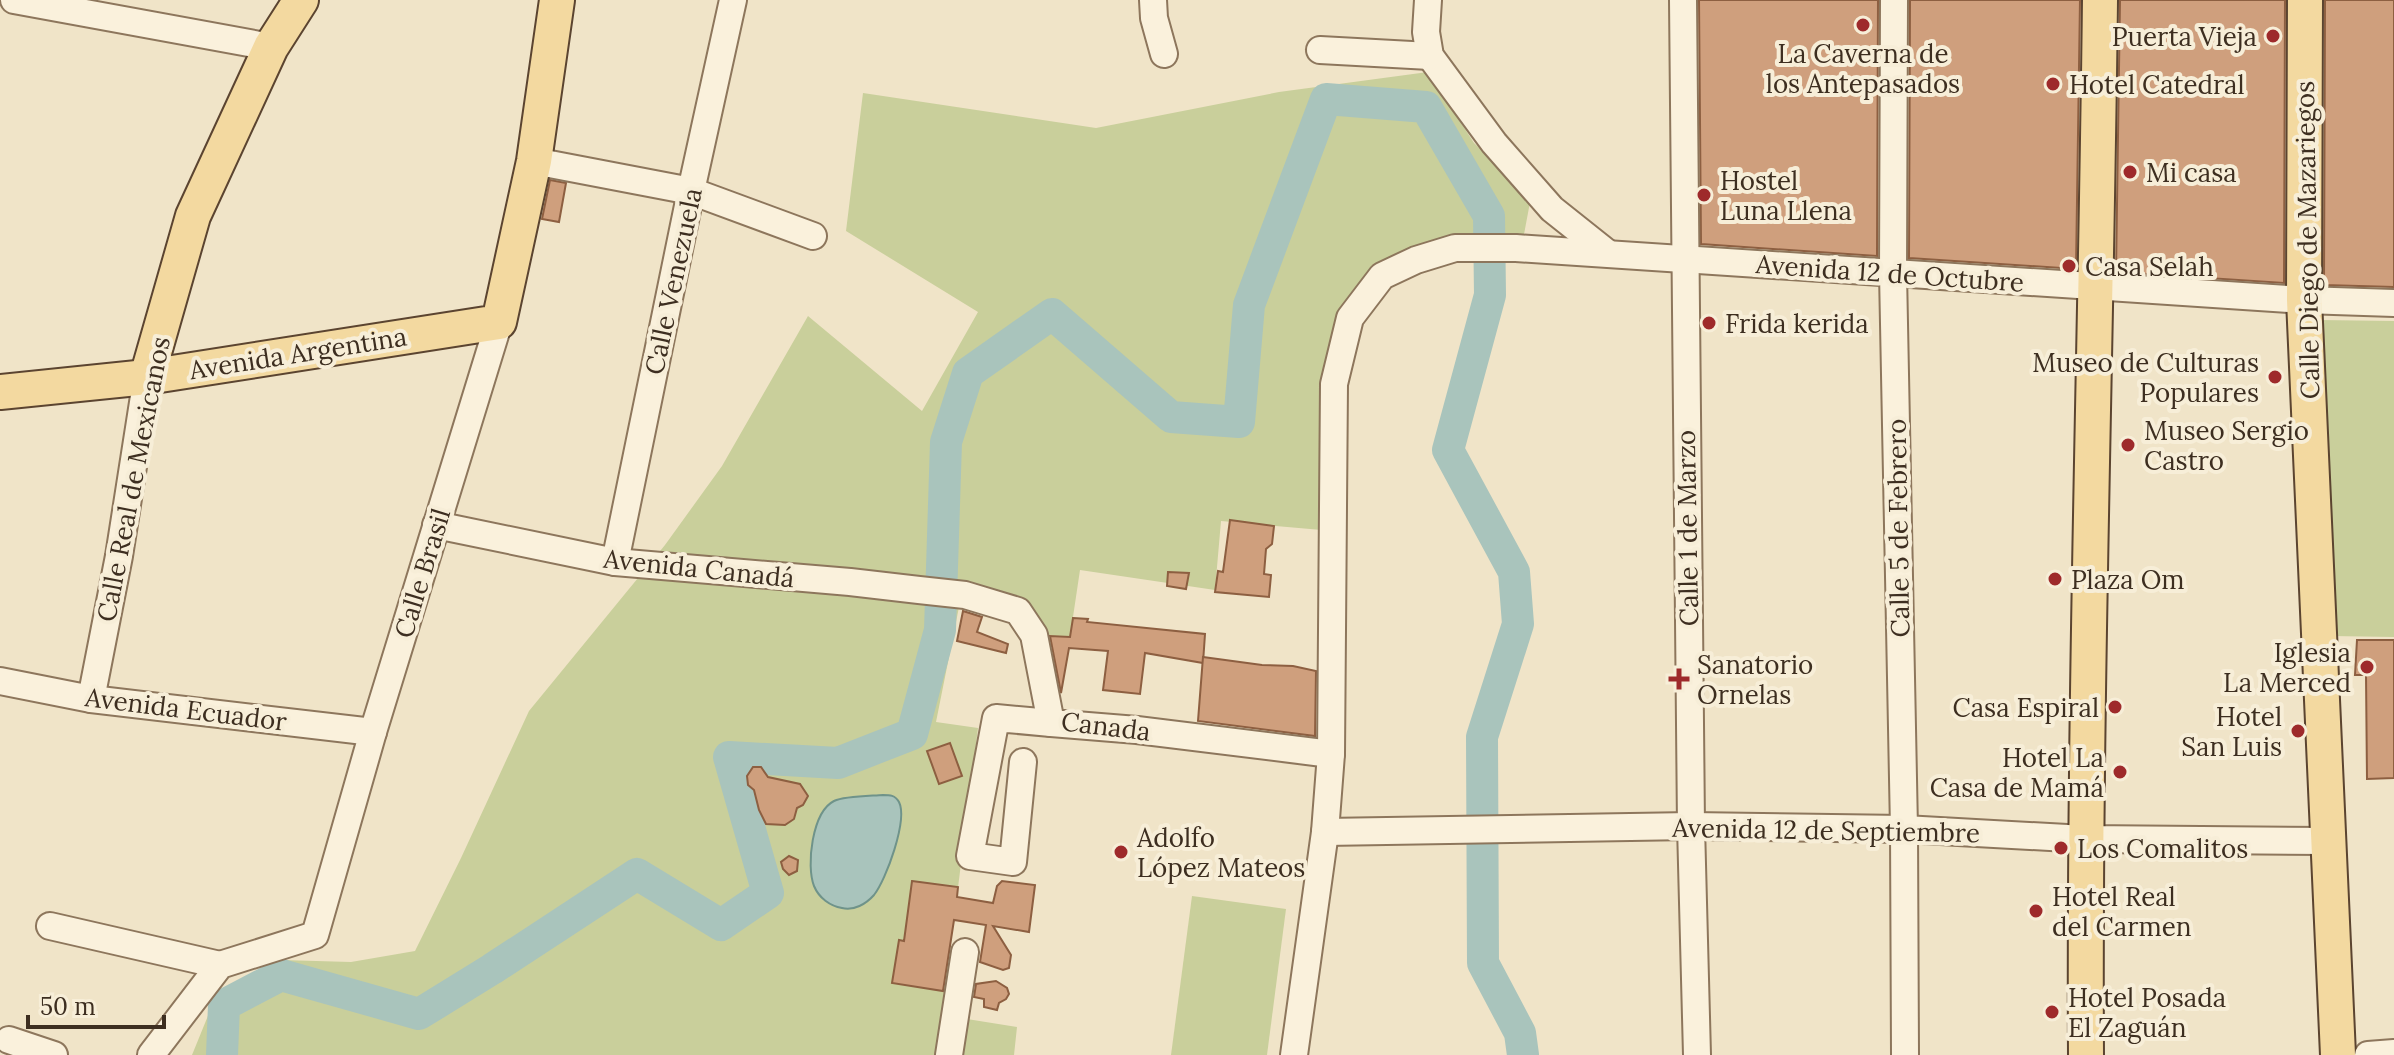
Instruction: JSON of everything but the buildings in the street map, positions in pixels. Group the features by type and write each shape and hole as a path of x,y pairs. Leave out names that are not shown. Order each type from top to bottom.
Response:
{"main road":[{"name":"Calle Real de Mexicanos","path":"147,377 193,216 271,47 301,0"},
{"name":"Calle Brasil","path":"499,322 534,161 557,0"},
{"path":"2086,1055 2085,839 2100,0"},
{"name":"Calle Diego de Mazariegos","path":"2305,0 2304,300 2338,1055"},
{"name":"Avenida Argentina","path":"0,392 147,377 499,322"}],"street":[{"path":"14,0 131,12 271,47"},
{"name":"Calle Venezuela","path":"615,562 733,0"},
{"path":"1153,0 1154,18 1164,54"},
{"path":"1428,0 1426,32 1430,56 1494,143 1552,209 1606,252"},
{"name":"Calle 1 de Marzo","path":"1683,0 1691,826 1697,1055"},
{"name":"Calle 5 de Febrero","path":"1894,0 1893,273 1904,829 1905,1055"},
{"path":"1320,50 1430,56"},
{"path":"534,161 691,191 813,236"},
{"name":"Avenida 12 de Octubre","path":"1294,1055 1325,832 1331,754 1334,384 1350,318 1382,276 1416,260 1455,248 1516,248 2304,300 2394,303"},
{"name":"Calle Brasil","path":"220,965 315,935 373,732 499,322"},
{"name":"Calle Real de Mexicanos","path":"91,699 119,556 147,377"},
{"name":"Avenida Canadá","path":"436,525 615,562 965,595"},
{"name":"Canada","path":"965,595 1018,611 1034,635 1051,723 1137,730 1331,754"},
{"name":"Avenida Ecuador","path":"0,681 91,699 373,732"},
{"path":"1023,762 1013,862 970,856 996,718 1051,723"},
{"name":"Avenida 12 de Septiembre","path":"1325,832 1691,826 1904,829 2085,839 2327,841"},
{"path":"50,926 220,965 151,1055"},
{"path":"949,1055 965,952"},
{"path":"9,1040 54,1055"},
{"path":"2368,1055 2394,1053"}],"green space":[{"path":"1428,72 1474,143 1531,197 1522,245 1454,242 1346,315 1333,531 1221,521 1215,590 1080,570 1070,637 1039,635 963,587 936,722 978,728 942,1015 1017,1027 1014,1055 192,1055 214,1001 281,960 351,962 415,951 529,711 665,545 722,466 808,316 922,411 978,312 846,231 863,93 1096,128 1279,92"},
{"path":"2319,320 2394,321 2394,637 2331,636"},
{"path":"1192,896 1286,909 1267,1055 1171,1055"}],"water":[{"path":"883,795 896,798 901,811 898,835 884,877 874,895 855,908 842,908 825,901 814,886 811,866 813,840 820,816 826,807 839,799"}],"waterway":[{"path":"222,1055 224,1005 281,975 419,1014 637,874 721,925 768,893 729,757 838,763 912,734 940,630 946,442 968,373 1052,314 1171,417 1239,422 1249,305 1326,99 1426,107 1489,216 1490,295 1448,450 1514,572 1518,624 1482,737 1483,963 1520,1033 1523,1055"}],"place":[{"name":"La Caverna de los Antepasados","path":"1863,25"},
{"name":"Puerta Vieja","path":"2273,36"},
{"name":"Hotel Catedral","path":"2053,84"},
{"name":"Mi casa","path":"2130,172"},
{"name":"Hostel Luna Llena","path":"1704,195"},
{"name":"Casa Selah","path":"2069,266"},
{"name":"Frida kerida","path":"1709,323"},
{"name":"Museo de Culturas Populares","path":"2275,377"},
{"name":"Museo Sergio Castro","path":"2128,445"},
{"name":"Plaza Om","path":"2055,579"},
{"name":"Iglesia La Merced","path":"2367,667"},
{"name":"Sanatorio Ornelas","path":"1679,679"},
{"name":"Casa Espiral","path":"2115,707"},
{"name":"Hotel San Luis","path":"2298,731"},
{"name":"Hotel La Casa de Mamá","path":"2120,772"},
{"name":"Los Comalitos","path":"2061,848"},
{"name":"Adolfo López Mateos","path":"1121,852"},
{"name":"Hotel Real del Carmen","path":"2036,911"},
{"name":"Hotel Posada El Zaguán","path":"2052,1012"}]}
